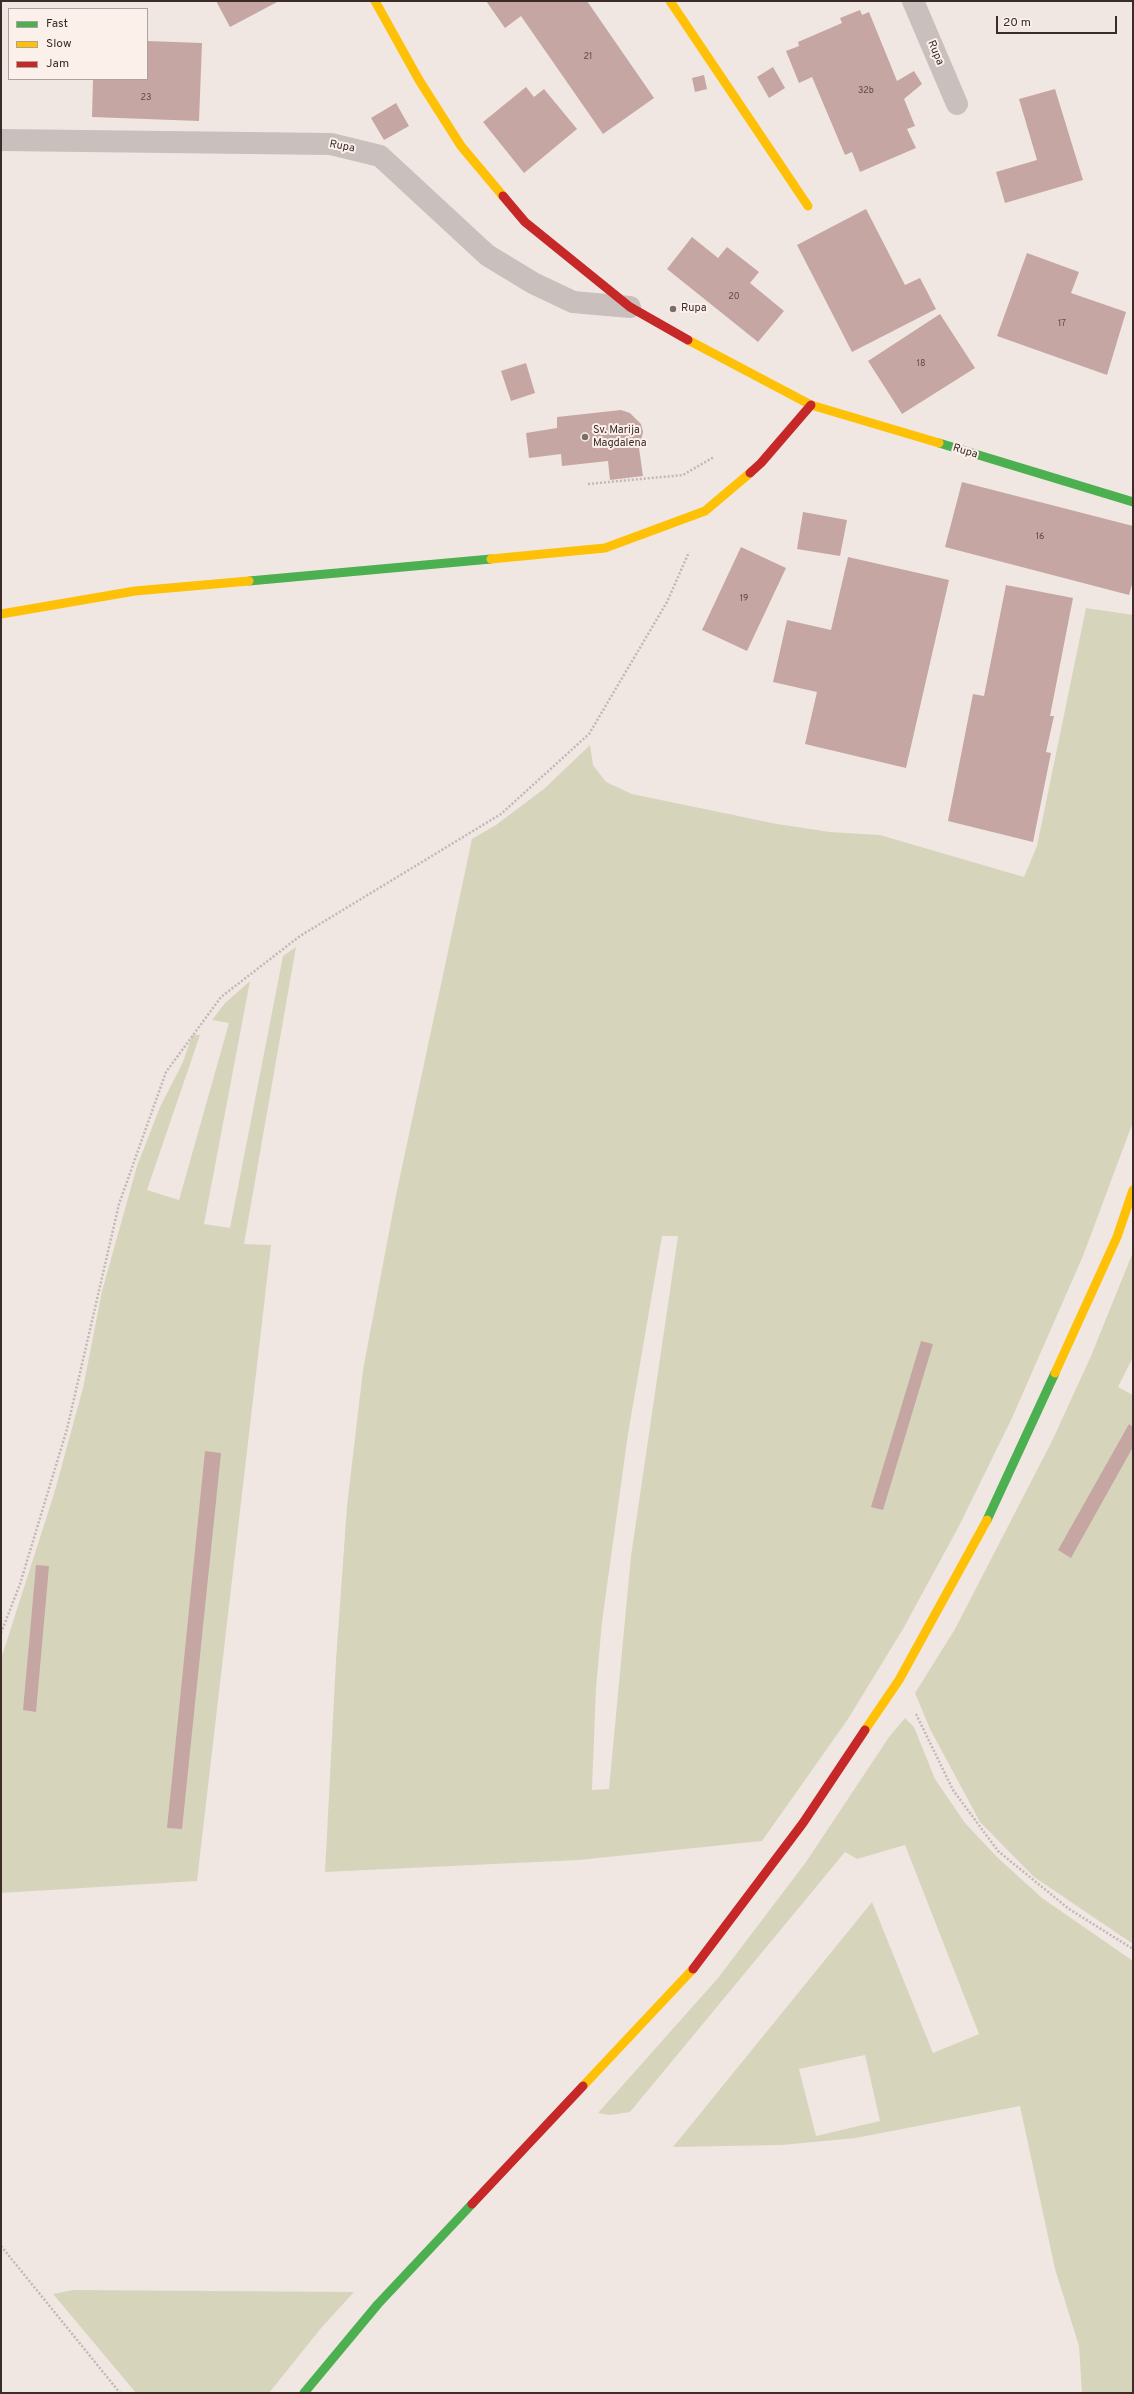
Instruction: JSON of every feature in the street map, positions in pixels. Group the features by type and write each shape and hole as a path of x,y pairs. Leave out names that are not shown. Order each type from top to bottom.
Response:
{"street":[{"name":"Rupa","path":"375,1 419,80 461,146 526,222 630,307 655,322 811,405 1133,502"},
{"path":"670,1 808,206"},
{"name":"Rupa","path":"914,1 957,104"},
{"name":"Rupa","path":"1,140 331,144 380,156 493,259 533,283 573,302 630,307"},
{"path":"1,614 135,591 375,572 605,548 705,511 761,463 811,405"},
{"path":"304,2393 378,2304 690,1973 803,1823 899,1680 991,1514 1117,1237 1133,1190"}],"path":[{"path":"588,484 683,475 715,457"},
{"path":"1,1633 20,1584 67,1428 119,1204 166,1072 221,997 300,936 500,814 589,734 667,602 705,511"},
{"path":"899,1680 953,1790 998,1851 1069,1909 1133,1949"},
{"path":"1,2246 120,2393"}],"green space":[{"path":"1086,608 1133,615 1133,1122 1083,1256 1012,1418 959,1526 903,1629 848,1719 762,1841 579,1860 325,1872 336,1660 347,1506 363,1370 396,1195 472,839 496,825 545,788 590,745 593,765 606,782 632,794 777,824 830,832 880,835 1024,877 1037,846","holes":["662,1236 678,1236 631,1556 609,1789 592,1790 596,1688 602,1622 628,1434"]},
{"path":"296,947 244,1244 271,1245 197,1881 1,1893 1,1659 54,1494 83,1388 102,1291 137,1166 160,1107 183,1062 192,1035 200,1035 147,1190 179,1200 229,1023 212,1020 225,1003 250,981 204,1224 230,1228 283,956"},
{"path":"1133,1252 1133,1357 1118,1387 1133,1395 1133,1944 1034,1877 980,1822 930,1729 915,1693 955,1629 1052,1441 1091,1356"},
{"path":"905,1718 914,1727 935,1779 965,1823 997,1857 1042,1898 1133,1961 1133,2393 1082,2393 1079,2346 1055,2269 1020,2106 856,2138 782,2145 673,2147 872,1902 933,2053 979,2034 905,1845 857,1859 845,1852 630,2112 610,2115 598,2113 718,1978 806,1862 889,1737","holes":["865,2055 880,2121 816,2136 799,2069"]},
{"path":"73,2290 354,2292 322,2327 269,2393 136,2393 53,2294"}],"building":[{"path":"216,1 279,1 230,27"},
{"path":"486,1 587,1 654,98 603,134 521,16 505,28"},
{"path":"860,10 862,15 869,12 897,81 914,71 922,84 904,99 915,126 907,129 916,148 860,172 852,152 845,155 812,77 799,83 786,51 799,46 798,42 842,23 840,18"},
{"path":"148,41 202,43 199,121 92,117 93,80 148,80"},
{"path":"773,67 785,88 769,98 757,77"},
{"path":"704,75 707,89 695,92 692,78"},
{"path":"526,87 534,97 544,89 577,129 524,173 483,122"},
{"path":"1055,89 1083,180 1005,203 996,172 1037,160 1019,99"},
{"path":"396,103 409,126 384,140 371,118"},
{"path":"866,209 905,285 920,278 936,309 852,352 797,245"},
{"path":"692,237 718,258 727,247 759,272 750,283 784,311 758,342 667,269"},
{"path":"1027,253 1079,272 1071,293 1126,312 1107,375 997,336"},
{"path":"940,314 975,368 902,414 868,361"},
{"path":"526,363 535,393 511,401 501,371"},
{"name":"Sv. Marija Magdalena","path":"621,410 630,413 641,424 643,432 639,448 643,476 610,480 608,461 562,466 561,454 529,458 526,433 557,428 557,417"},
{"path":"962,482 1133,526 1133,581 1129,595 945,547"},
{"path":"803,512 847,520 840,556 797,549"},
{"path":"741,547 786,568 747,651 702,630"},
{"path":"848,557 949,580 906,768 805,744 817,692 773,682 787,620 831,630"},
{"path":"1006,585 1073,598 1050,716 1054,716 1046,752 1051,753 1033,842 948,821 973,694 984,696"},
{"path":"921,1341 933,1344 883,1510 871,1507"},
{"path":"1129,1424 1133,1427 1133,1447 1071,1558 1058,1550"},
{"path":"205,1451 221,1453 182,1829 167,1828"},
{"path":"36,1565 49,1566 36,1712 23,1710"}],"traffic: fast":[{"path":"939,443 1133,502"},
{"path":"249,581 491,559"},
{"path":"987,1520 1055,1373"},
{"path":"304,2393 378,2304 472,2204"}],"traffic: slow":[{"path":"375,1 419,80 461,146 503,196"},
{"path":"670,1 808,206"},
{"path":"688,340 811,405 939,443"},
{"path":"491,559 605,548 705,511 750,473"},
{"path":"1,614 135,591 249,581"},
{"path":"1055,1373 1117,1237 1133,1190"},
{"path":"865,1730 899,1680 987,1520"},
{"path":"583,2086 693,1969"}],"traffic: jam":[{"path":"503,196 525,222 630,307 688,340"},
{"path":"750,473 761,463 811,405"},
{"path":"693,1969 803,1823 865,1730"},
{"path":"472,2204 583,2086"}],"place":[{"name":"Rupa","path":"673,309"},
{"name":"Sv. Marija Magdalena","path":"585,437"}]}
